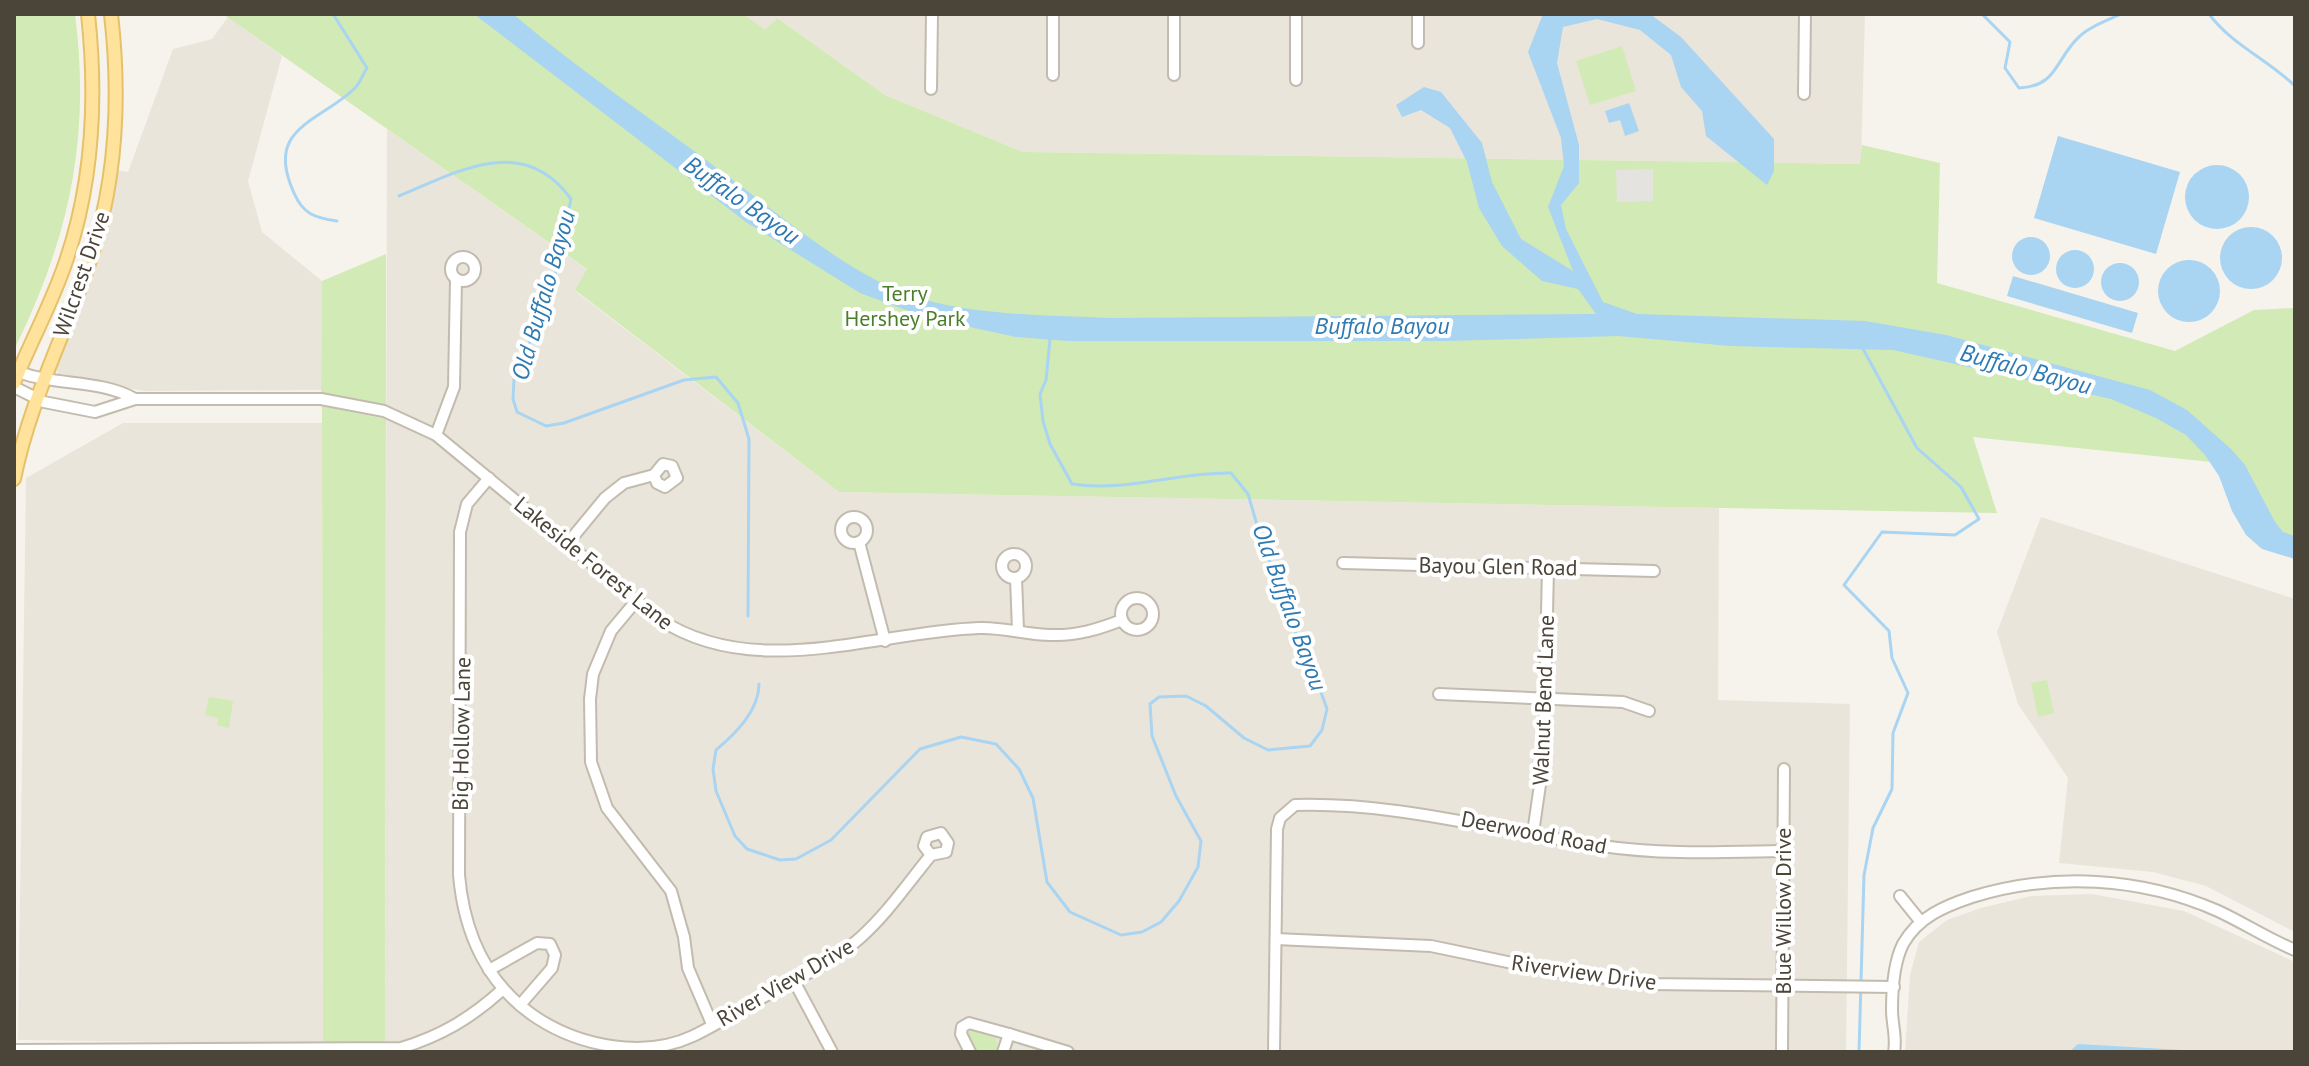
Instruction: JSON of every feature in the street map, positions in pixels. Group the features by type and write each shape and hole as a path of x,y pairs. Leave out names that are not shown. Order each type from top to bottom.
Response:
{"main road":[{"name":"Wilcrest Drive","path":"16,381 66,263 81,207 92,117 88,14"},
{"name":"Wilcrest Drive","path":"14,479 36,395 87,270 108,188 117,85 111,14"}],"street":[{"path":"931,89 932,14"},
{"path":"1053,14 1053,75"},
{"path":"1174,14 1174,75"},
{"path":"1296,14 1296,80"},
{"path":"1418,14 1418,43"},
{"path":"1804,94 1805,14"},
{"path":"436,435 454,387 456,279"},
{"name":"Lakeside Forest Lane","path":"16,381 111,390 135,399"},
{"name":"Lakeside Forest Lane","path":"16,381 44,402 95,412 135,399 347,402 384,411 436,435 636,601 684,635 719,647 842,647 947,630 1018,630 1070,635 1122,620"},
{"path":"567,544 605,498 624,483 654,475"},
{"name":"Big Hollow Lane","path":"489,478 467,504 460,532 459,875 463,912 478,951 502,990"},
{"path":"859,542 885,641"},
{"name":"Bayou Glen Road","path":"1343,563 1654,571"},
{"name":"Walnut Bend Lane","path":"1533,833 1542,783 1548,567"},
{"path":"1016,578 1018,630"},
{"path":"636,601 611,631 596,665 590,699 591,762 607,808 671,891 684,937 688,968 712,1024"},
{"path":"1439,694 1623,702 1649,711"},
{"name":"Blue Willow Drive","path":"1782,1052 1784,769"},
{"name":"Deerwood Road","path":"1276,939 1277,829 1286,810 1307,805 1399,809 1644,850 1784,851"},
{"name":"River View Drive","path":"502,990 549,1026 584,1041 610,1046 666,1044 692,1036 794,981 860,938 931,855"},
{"path":"1894,1052 1894,987 1899,953 1921,922 1943,907 1985,893 2040,883 2098,882 2143,887 2196,902 2295,950"},
{"path":"1900,896 1921,922"},
{"path":"1274,1052 1276,939"},
{"name":"Riverview Drive","path":"1276,939 1407,944 1649,984 1894,987"},
{"path":"489,970 537,943 550,944 555,955 552,968 520,1005"},
{"path":"794,981 832,1052"},
{"path":"14,1050 306,1051 401,1048 434,1038 460,1023 502,990"},
{"path":"970,1052 961,1034 962,1027 969,1023 1068,1052"},
{"path":"1003,1052 1009,1034"}],"shaded area":[{"path":"743,14 1865,14 1861,164 1023,152 885,95 777,18 765,31"},
{"path":"228,17 282,56 248,181 262,232 322,281 321,390 144,391 59,376 54,363 115,170 128,172 173,49 212,39"},
{"path":"387,129 588,270 575,291 839,492 1719,508 1718,700 1850,704 1846,1052 385,1052"},
{"path":"1653,169 1653,201 1617,202 1616,170"},
{"path":"123,423 322,423 323,1044 18,1040 26,478"},
{"path":"2041,517 2295,599 2295,932 2206,886 2153,872 2059,863 2068,778 2018,704 1997,632"},
{"path":"2092,894 2184,911 2295,962 2295,1052 1905,1052 1910,975 1919,942 1947,920 1981,908 2031,896"}],"green space":[{"path":"14,14 75,14 80,103 77,146 62,227 33,309 14,350"},
{"name":"Terry Hershey Park","path":"223,14 743,14 765,30 777,18 885,95 1023,152 1860,164 1862,145 1940,163 1937,283 2175,351 2254,310 2295,308 2295,545 2285,544 2231,464 1973,437 1997,513 839,492 575,290 587,269"},
{"path":"1622,46 1636,91 1590,105 1576,61"},
{"path":"386,254 386,406 321,394 322,281"},
{"path":"322,406 386,419 385,1044 323,1044"},
{"path":"2047,680 2054,713 2038,717 2031,683"},
{"path":"209,697 233,701 229,728 217,725 218,718 205,715"},
{"path":"972,1028 996,1036 998,1052 975,1052 967,1035"}],"water":[{"name":"Buffalo Bayou","path":"474,14 513,14 818,244 895,289 922,299 968,309 1110,318 1596,314 1578,289 1542,281 1502,246 1479,208 1467,162 1450,128 1421,110 1402,117 1396,105 1424,87 1441,92 1482,143 1492,182 1521,239 1573,271 1548,207 1564,166 1561,138 1528,52 1543,14 1650,14 1681,37 1774,139 1774,171 1767,185 1706,136 1702,111 1681,87 1671,55 1640,30 1597,19 1563,27 1557,63 1579,145 1579,183 1561,205 1566,229 1603,302 1637,314 1865,321 1946,335 2150,390 2187,410 2245,465 2275,522 2283,532 2295,536 2295,559 2262,549 2246,535 2232,511 2219,476 2205,455 2186,435 2156,418 2111,399 1893,350 1731,346 1618,336 1446,341 1068,341 1016,337 917,314 860,293 746,222"},
{"path":"1629,103 1639,131 1625,136 1620,120 1609,123 1605,111"},
{"path":"2058,136 2180,172 2156,254 2034,218"},
{"path":"2211,165 2223,165 2240,174 2247,185 2247,209 2240,220 2223,229 2211,229 2199,224 2190,215 2185,203 2185,191 2190,179 2199,170"},
{"path":"2245,227 2257,227 2273,236 2280,246 2280,270 2273,280 2257,289 2245,289 2225,275 2220,264 2220,252 2234,232"},
{"path":"2031,237 2044,243 2050,256 2044,269 2031,275 2018,269 2012,256 2018,243"},
{"path":"2075,250 2088,256 2094,269 2088,282 2075,288 2062,282 2056,269 2062,256"},
{"path":"2183,260 2195,260 2211,269 2218,279 2218,303 2211,313 2195,322 2183,322 2163,308 2158,297 2158,285 2172,265"},
{"path":"2120,263 2133,269 2139,282 2133,295 2120,301 2107,295 2101,282 2107,269"},
{"path":"2013,276 2138,313 2132,333 2007,296"},
{"path":"2078,1044 2200,1051 2203,1052 2069,1052"}],"waterway":[{"name":"Old Buffalo Bayou","path":"333,14 367,68 354,89 299,129 290,140 286,171 301,206 316,216 337,221"},
{"path":"1982,14 2010,42 2005,68 2019,88 2042,82 2084,32 2121,14"},
{"path":"2209,14 2228,35 2295,86"},
{"name":"Old Buffalo Bayou","path":"399,196 467,169 511,162 532,167 552,179 571,199 552,289 514,379 513,399 517,412 546,426 564,423 684,380 716,377 738,403 749,439 748,616"},
{"name":"Old Buffalo Bayou","path":"759,684 750,713 716,750 713,769 716,791 735,836 747,849 780,860 796,859 831,840 920,749 961,737 996,744 1019,769 1033,798 1047,882 1070,912 1121,935 1142,932 1161,922 1179,901 1198,867 1201,841 1176,796 1152,736 1150,704 1159,697 1186,696 1206,706 1244,738 1268,750 1310,746 1322,730 1327,709 1306,661 1248,494 1231,473 1112,486 1072,484 1050,444 1043,421 1040,394 1046,380 1050,339"},
{"path":"1859,1052 1864,875 1873,828 1892,789 1893,733 1908,693 1892,658 1889,631 1844,585 1882,532 1955,535 1979,519 1961,487 1917,448 1862,347"}]}
